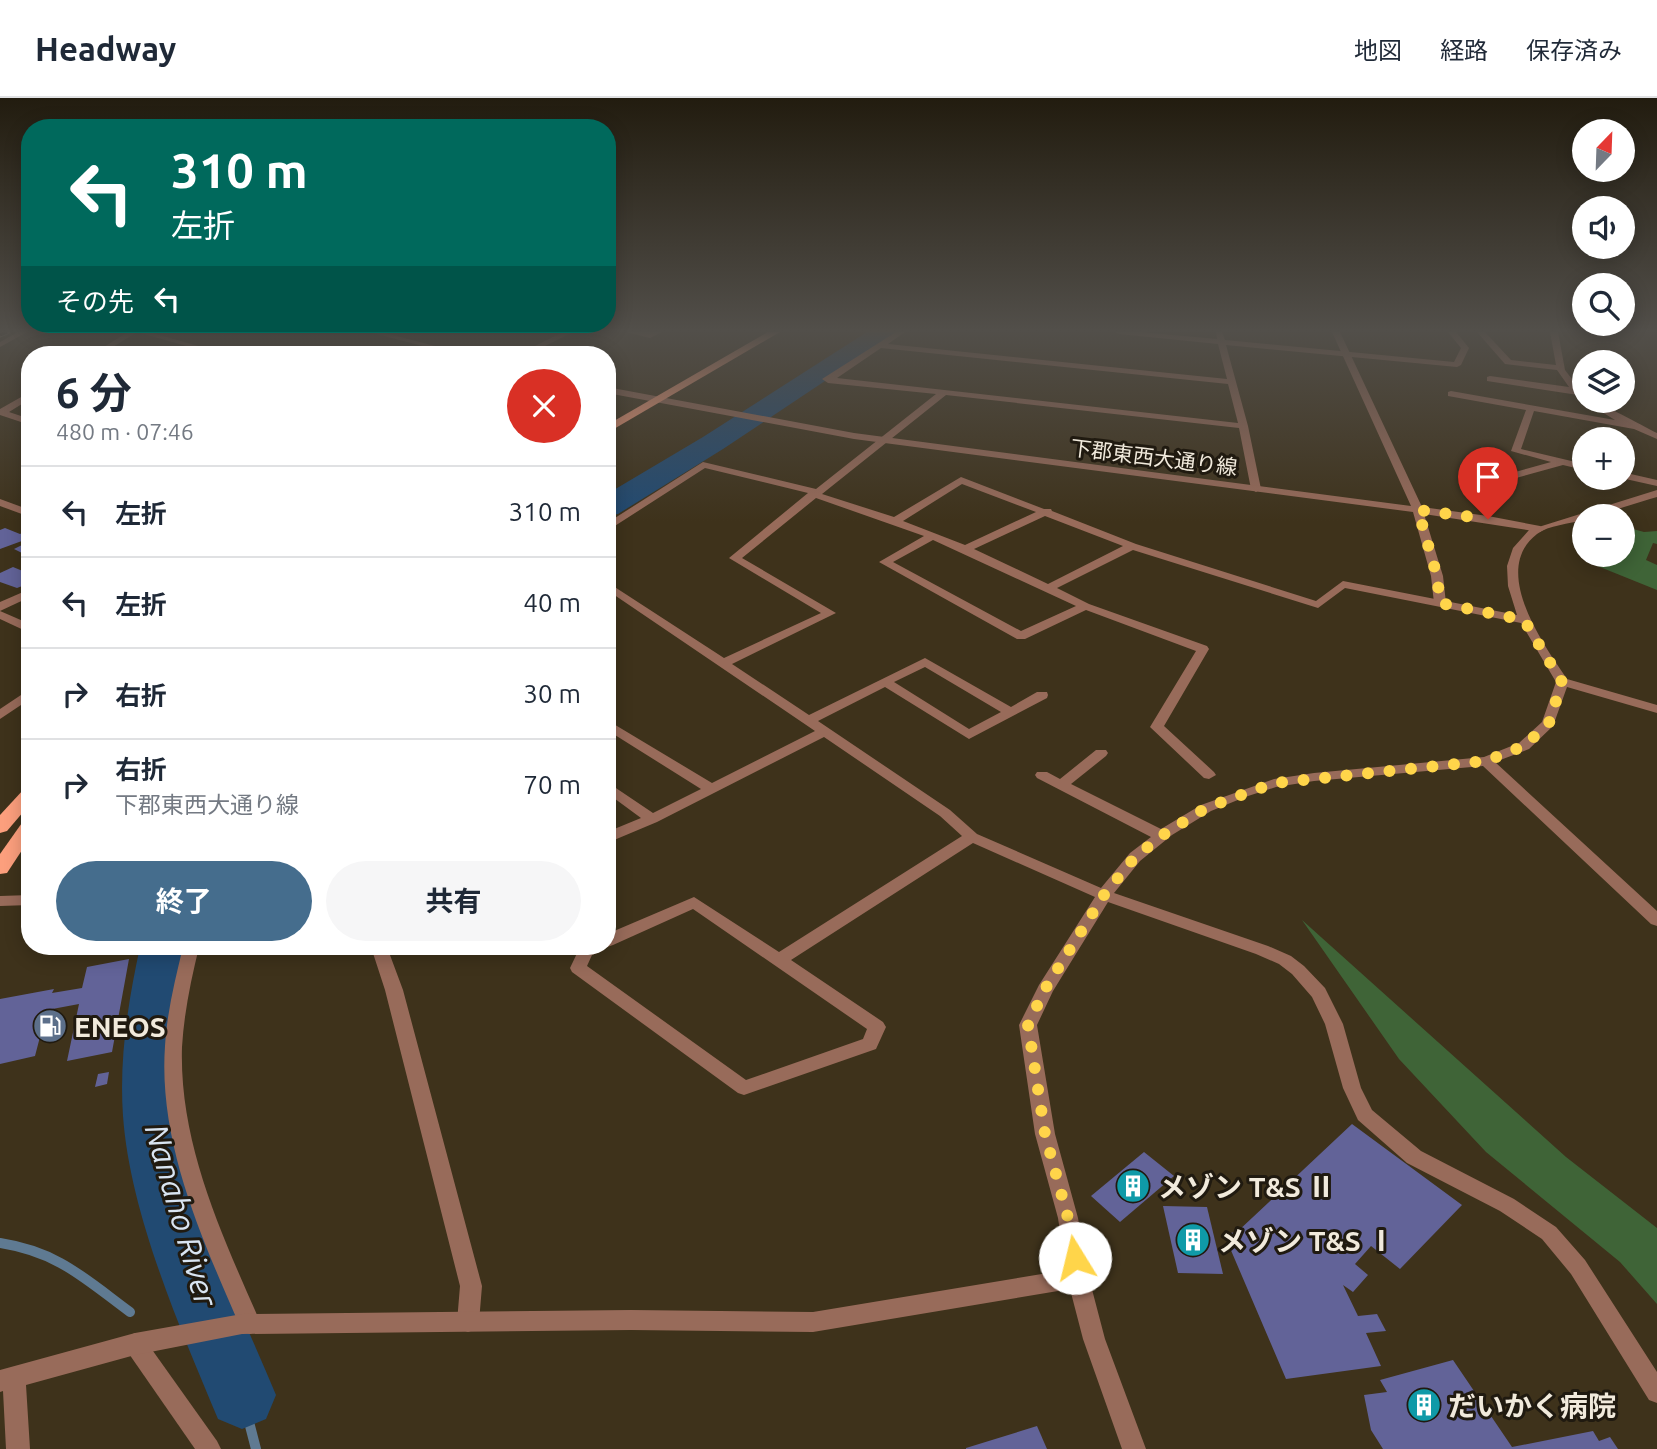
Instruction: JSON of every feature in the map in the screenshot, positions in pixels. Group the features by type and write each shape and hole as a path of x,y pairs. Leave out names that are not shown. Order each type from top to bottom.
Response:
{"main road":[{"path":"616,411 642,395"},
{"path":"616,425 666,395"},
{"path":"0,827 21,803"},
{"path":"0,867 21,837"}],"street":[{"path":"630,395 656,401"},
{"path":"723,663 830,613 735,558 940,395"},
{"path":"962,395 1243,426"},
{"path":"1235,395 1256,489"},
{"path":"1365,395 1418,510 1437,576 1440,603"},
{"path":"1457,395 1639,427"},
{"path":"1,412 21,400"},
{"name":"下郡東西大通り線","path":"656,401 883,440 1418,510 1540,529"},
{"path":"1531,408 1517,449 1572,464"},
{"path":"1,412 21,419"},
{"path":"1607,413 1657,436"},
{"path":"1491,482 1563,462"},
{"path":"616,522 703,465 814,493 895,521 1051,587 1085,606 1203,649 1157,727 1209,775"},
{"path":"1635,478 1657,483"},
{"path":"895,521 961,480 1132,545 1318,605 1343,584 1524,620"},
{"path":"1657,493 1540,529 1527,538 1517,554 1512,576 1514,592 1524,620 1562,682 1657,709"},
{"path":"0,502 21,510"},
{"path":"965,549 1048,511"},
{"path":"932,536 885,562 1021,636 1085,606"},
{"path":"1051,587 1132,545"},
{"path":"616,591 945,814 972,837 1104,895 1262,950 1285,960 1298,970 1319,993 1334,1024 1352,1088 1365,1115 1414,1157 1507,1205 1549,1233 1578,1267 1657,1392"},
{"path":"0,607 21,596"},
{"path":"0,615 21,625"},
{"path":"808,721 925,662 1011,712"},
{"path":"885,682 969,735 1042,695"},
{"path":"1134,1449 1094,1339 1078,1278 1068,1218 1045,1134 1028,1025 1045,989 1104,895 1135,857 1206,808 1274,783 1486,761 1524,746 1549,723 1562,682"},
{"path":"0,715 21,700"},
{"path":"616,730 711,789"},
{"path":"616,834 652,819 824,732"},
{"path":"1062,785 1101,753"},
{"path":"1486,761 1657,920"},
{"path":"1042,775 1162,836"},
{"path":"616,793 652,819"},
{"path":"778,960 972,837"},
{"path":"0,901 21,900"},
{"path":"584,955 578,968 744,1088 870,1044 877,1027 694,902 616,938"},
{"path":"189,955 176,1007 173,1063 178,1125 192,1183 246,1324"},
{"path":"382,955 394,990 471,1286 468,1322"},
{"path":"18,1449 7,1379 135,1344 187,1333 246,1324 813,1322 1078,1278"},
{"path":"135,1344 209,1449"}],"green space":[{"path":"1635,530 1657,531 1657,544 1653,543 1646,560 1657,565 1657,590 1600,567 1635,567"},
{"path":"1302,920 1566,1157 1657,1228 1657,1304 1620,1262 1486,1152 1399,1059"}],"building":[{"path":"5,528 21,534 21,541 0,549 0,530"},
{"path":"13,567 21,570 21,586 17,588 0,582 0,573"},
{"path":"129,959 112,1052 67,1061 79,1004 47,1010 35,1056 0,1064 0,999 54,989 52,993 82,988 87,967"},
{"path":"109,1072 107,1084 95,1087 98,1074"},
{"path":"1352,1124 1462,1205 1400,1269 1371,1246 1355,1264 1368,1275 1353,1292 1343,1285 1358,1316 1377,1314 1386,1331 1366,1333 1381,1366 1286,1379 1224,1234 1237,1232"},
{"name":"メゾン T&S Ⅱ","path":"1144,1152 1174,1176 1120,1222 1091,1196"},
{"name":"メゾン T&S Ⅰ","path":"1163,1206 1207,1207 1223,1274 1178,1273"},
{"name":"だいかく病院","path":"1453,1360 1512,1447 1593,1431 1599,1441 1610,1437 1618,1449 1383,1449 1371,1430 1364,1395 1387,1392 1380,1380"},
{"path":"1037,1426 1047,1449 966,1449 966,1448"}],"waterway":[{"name":"Nanaho River","path":"616,502 786,395"},
{"name":"Nanaho River","path":"163,955 156,992 151,1042 150,1092 154,1138 180,1237 242,1395"},
{"path":"0,1243 38,1253 70,1268 130,1312"},
{"path":"223,1394 242,1395 256,1449"}],"place":[{"name":"ENEOS","path":"50,1026"},
{"name":"メゾン T&S Ⅱ","path":"1133,1186"},
{"name":"メゾン T&S Ⅰ","path":"1193,1240"},
{"name":"だいかく病院","path":"1424,1405"}],"route":[{"path":"1075,1258 1068,1218 1045,1134 1028,1025 1045,989 1104,895 1135,857 1167,832 1206,808 1274,783 1486,761 1524,746 1549,723 1562,682 1524,620 1440,603 1437,576 1418,510 1488,519"}]}
